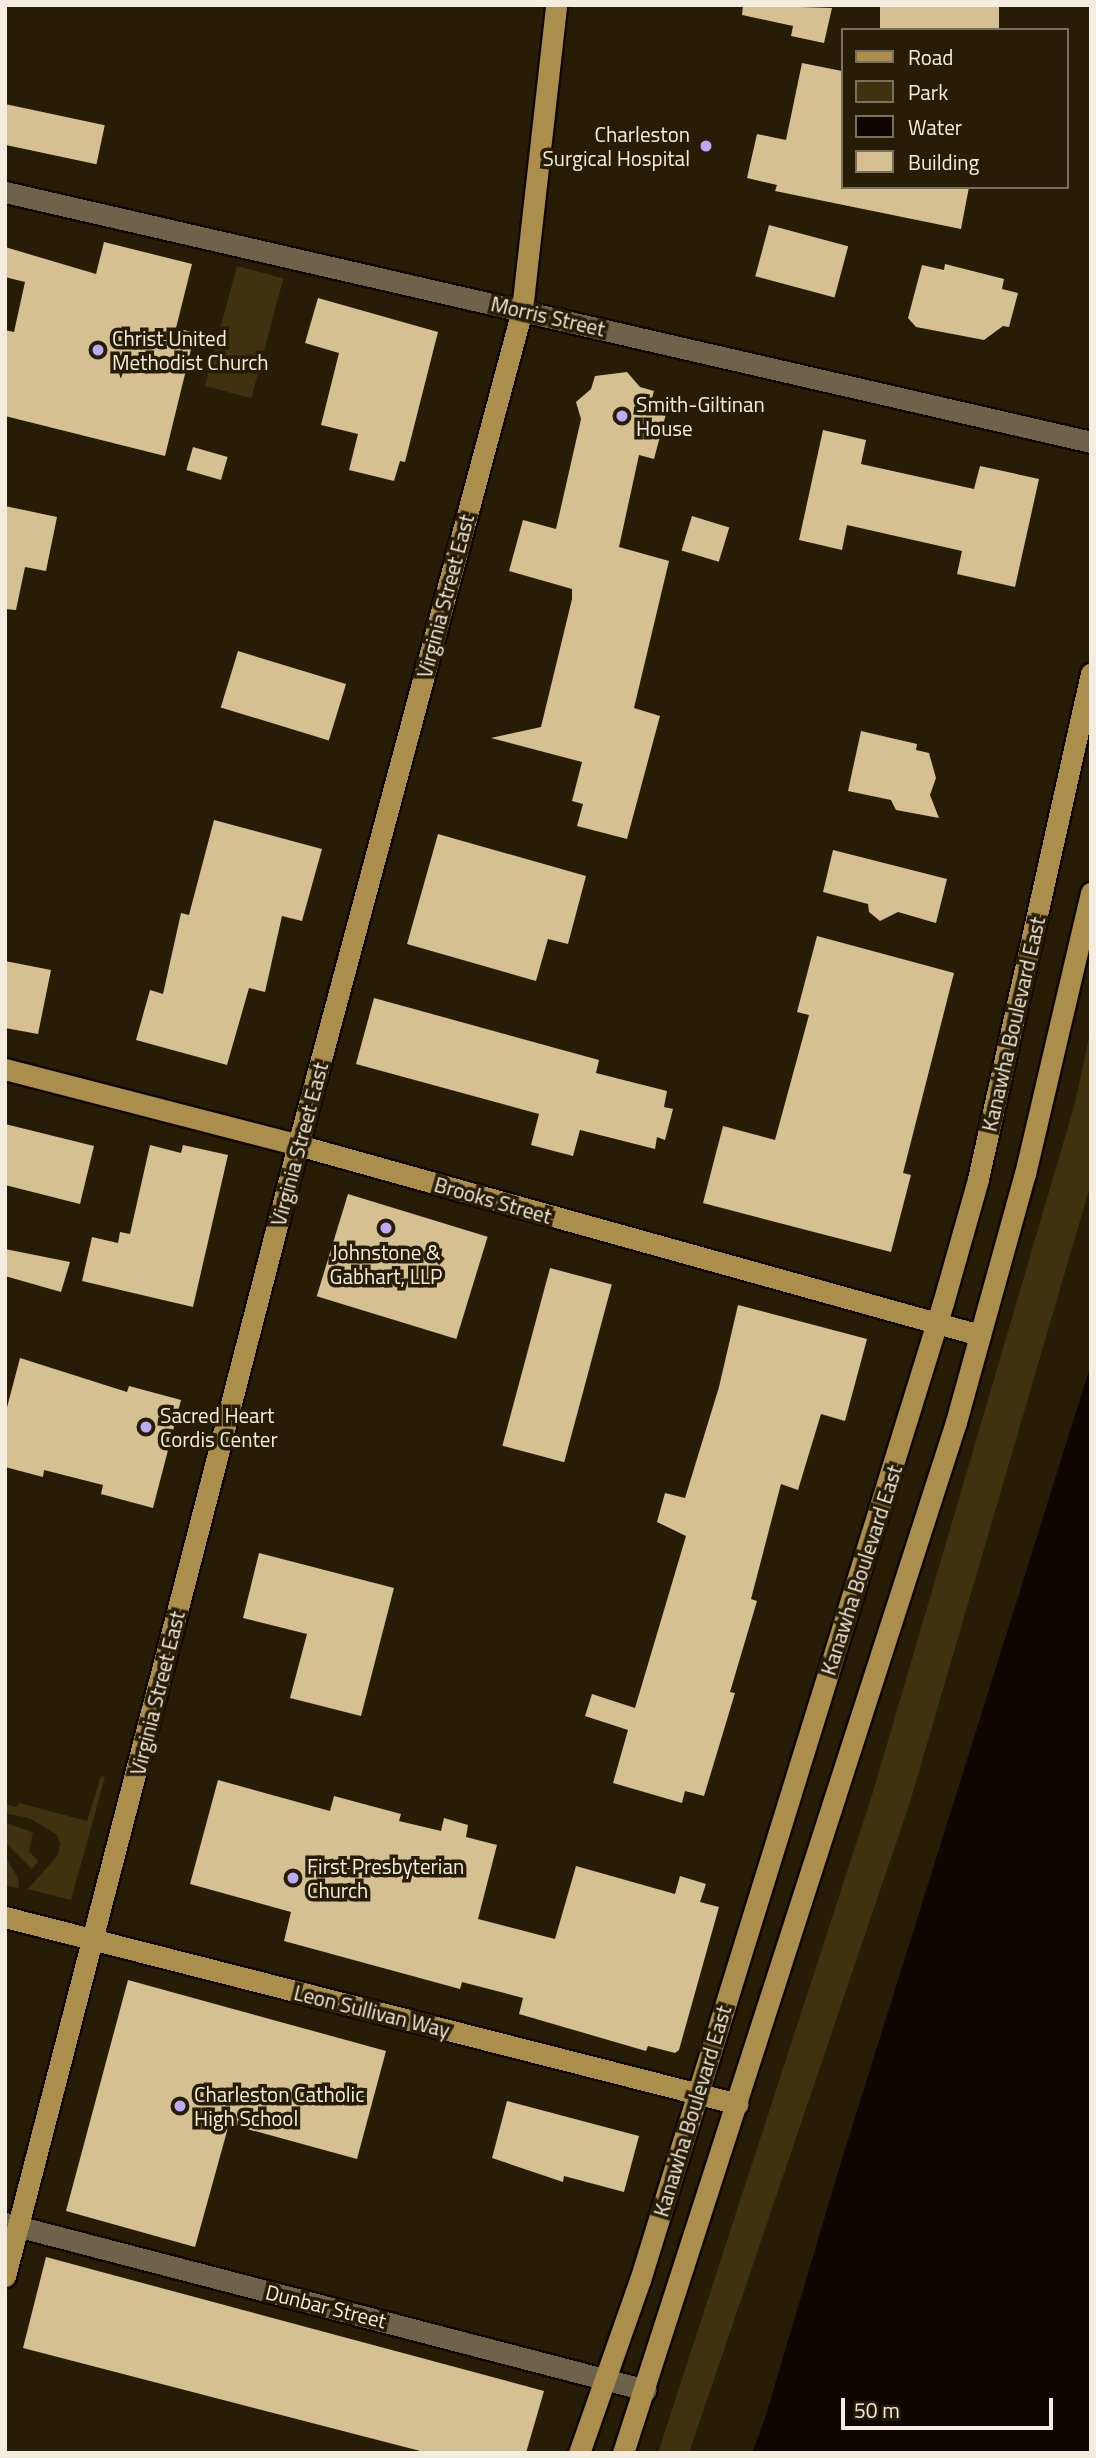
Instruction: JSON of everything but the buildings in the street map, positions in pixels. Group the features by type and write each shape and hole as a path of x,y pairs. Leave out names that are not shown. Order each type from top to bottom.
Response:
{"main road":[{"name":"Virginia Street East","path":"5,2276 11,2225 93,1940 298,1145 522,310 556,5"},
{"name":"Kanawha Boulevard East","path":"579,2453 698,2095 936,1324 977,1182 1091,673"},
{"name":"Kanawha Boulevard East","path":"624,2453 738,2104 980,1335 1034,1135 1091,893"},
{"name":"Brooks Street","path":"5,1069 298,1145 980,1335"},
{"name":"Leon Sullivan Way","path":"5,1917 738,2104"}],"street":[{"name":"Morris Street","path":"5,192 1091,442"},
{"name":"Dunbar Street","path":"11,2225 646,2390"}],"green space":[{"path":"237,266 283,278 251,398 205,386"},
{"path":"1091,1028 1091,1183 910,1802 689,2453 658,2453 873,1792 1075,1103"},
{"path":"101,1776 105,1777 71,1900 28,1889 58,1855 60,1843 56,1834 29,1818 5,1813 5,1804 16,1807 19,1803 87,1821"},
{"path":"5,1822 33,1833 29,1851 38,1861 32,1869 5,1842"},
{"path":"5,1856 18,1878 19,1889 5,1885"}],"water":[{"path":"1091,1364 1091,2453 752,2453 765,2418 841,2162"}],"place":[{"name":"Charleston Surgical Hospital","path":"706,146"},
{"name":"Christ United Methodist Church","path":"98,350"},
{"name":"Smith-Giltinan House","path":"622,416"},
{"name":"Johnstone & Gabhart, LLP","path":"386,1228"},
{"name":"Sacred Heart Cordis Center","path":"146,1427"},
{"name":"First Presbyterian Church","path":"293,1878"},
{"name":"Charleston Catholic High School","path":"180,2106"}]}
